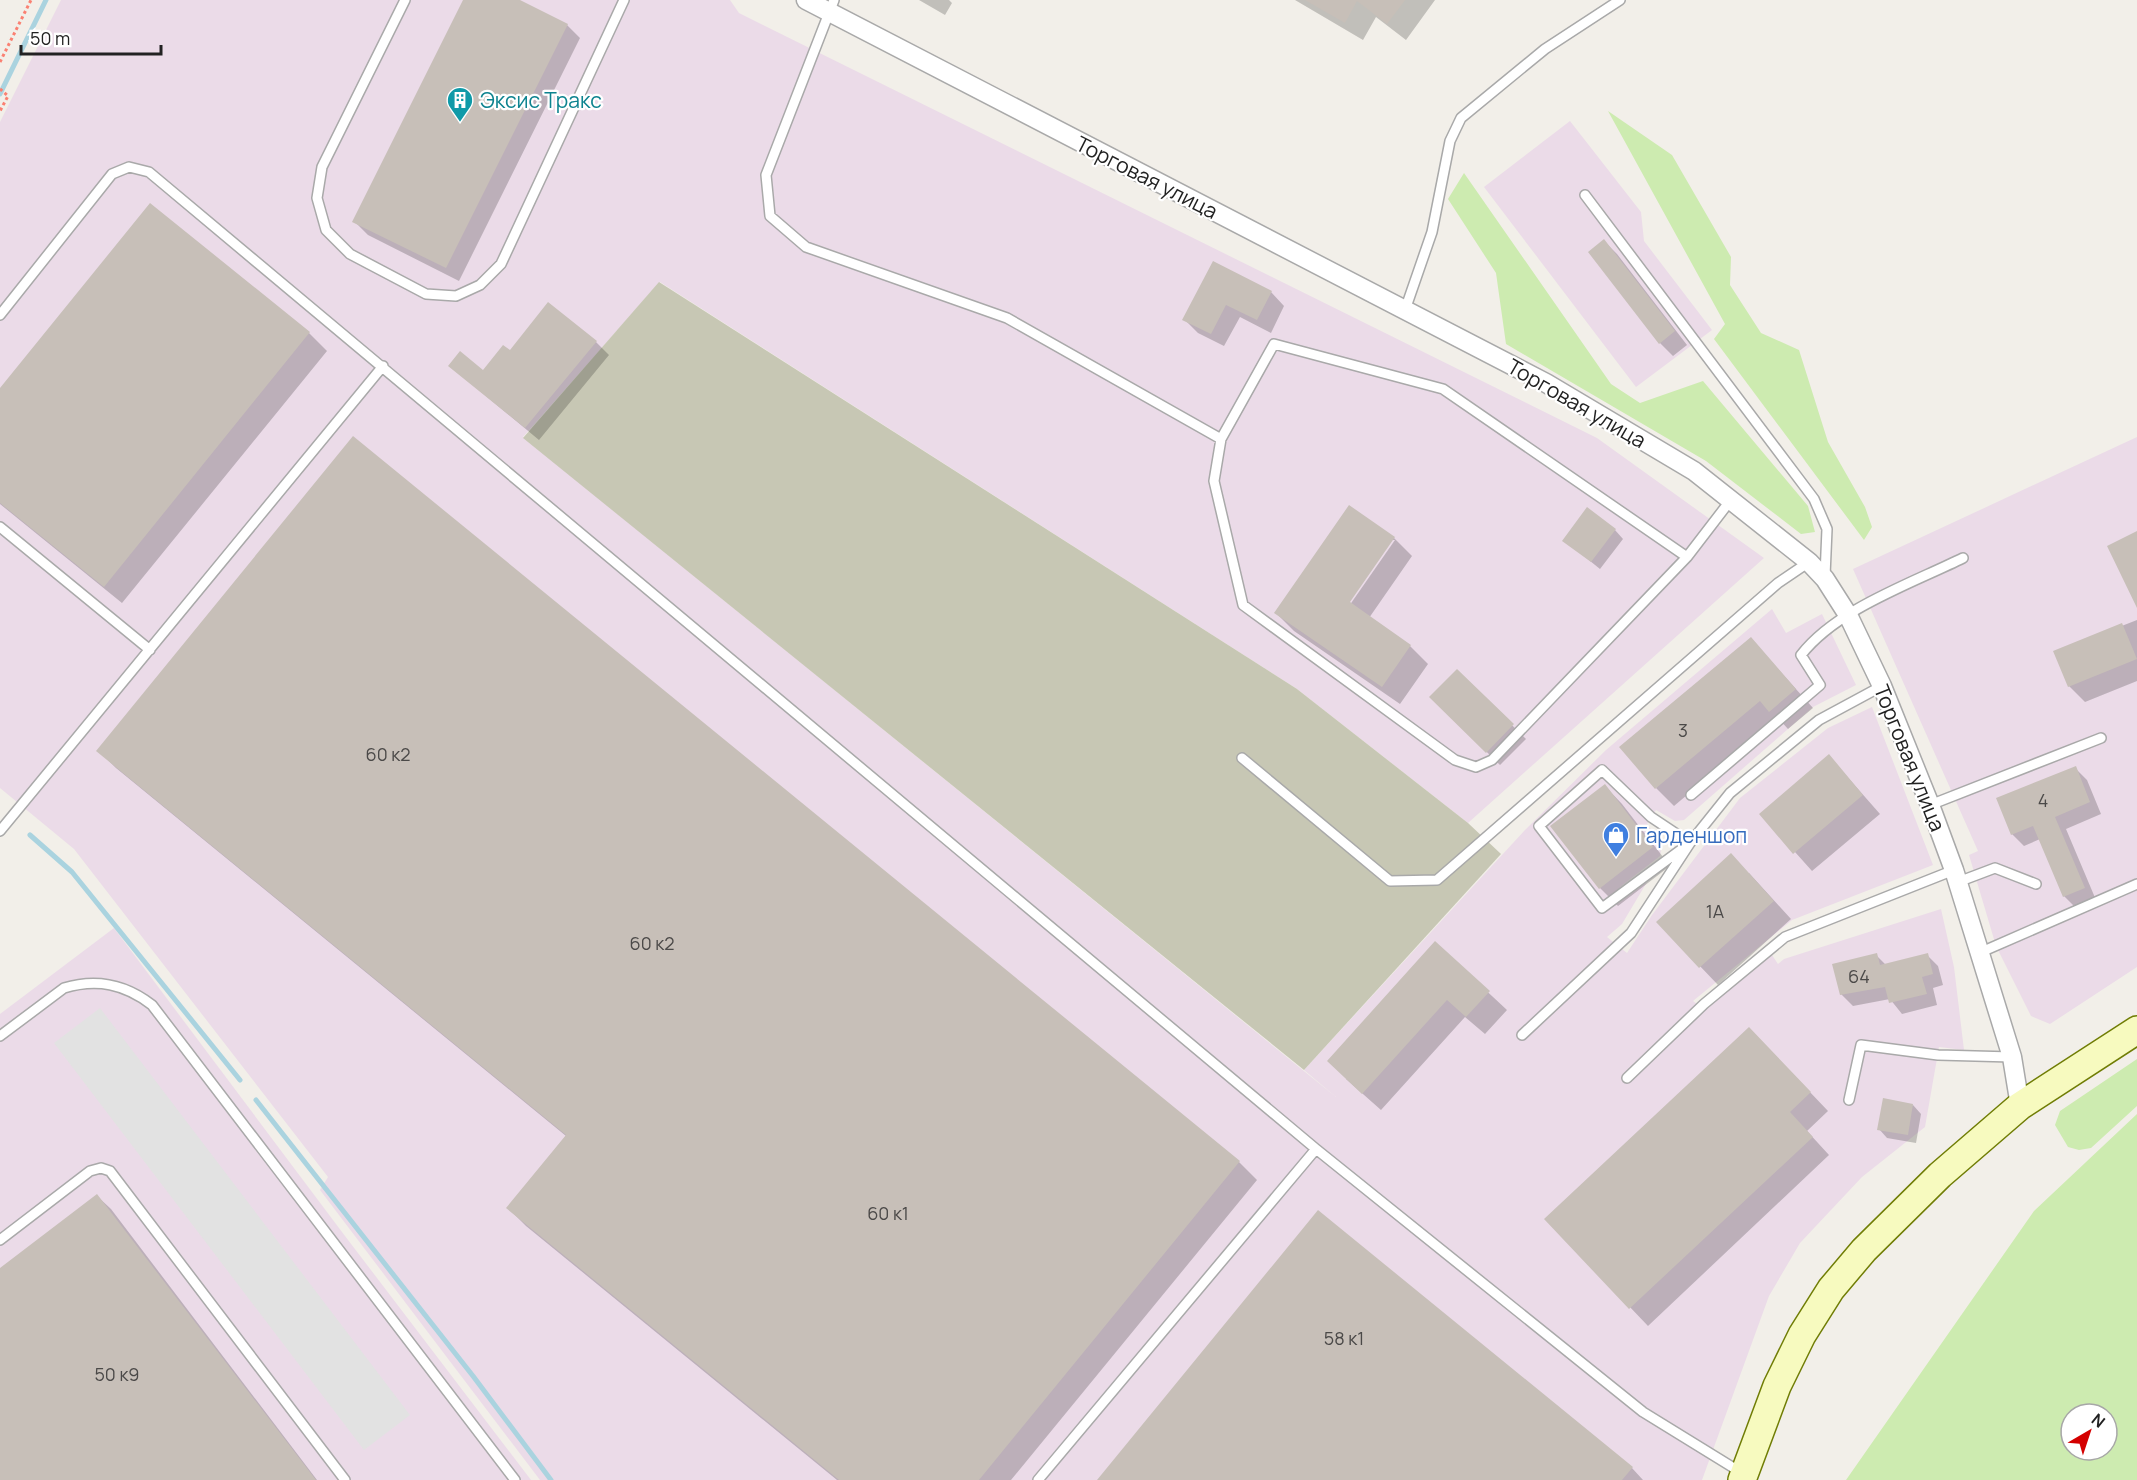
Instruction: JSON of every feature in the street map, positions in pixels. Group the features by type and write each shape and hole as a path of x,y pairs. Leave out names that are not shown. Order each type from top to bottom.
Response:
{"main road":[{"path":"1743,1477 1777,1386 1802,1335 1831,1289 1893,1219 2020,1106 2137,1030"}],"street":[{"name":"Торговая улица","path":"806,0 831,6 1546,383 1694,471 1809,562 1825,579 1848,615 1882,686 1930,805 1956,876 2012,1057 2020,1106"}],"lane":[{"path":"405,0 322,167 317,198 326,230 350,254 426,294 456,296 480,285 501,264 624,0"},
{"path":"1405,310 1432,232 1450,141 1461,118 1545,49 1620,0"},
{"path":"831,6 766,175 770,216 806,247 1007,318 1221,439"},
{"path":"0,315 112,174 129,167 149,172 1316,1149 1642,1412 1743,1477"},
{"path":"1585,195 1814,499 1827,529 1825,579"},
{"path":"1688,556 1443,389 1274,344 1221,439 1214,481 1243,605 1455,760 1476,767 1492,759 1688,556 1730,501"},
{"path":"0,831 383,366"},
{"path":"0,527 150,650"},
{"path":"1691,795 1820,684 1801,655 1813,640 1848,615 1963,558"},
{"path":"1242,758 1390,881 1437,879 1778,584 1809,562"},
{"path":"1522,1035 1631,933 1690,843 1730,793 1819,720 1882,686"},
{"path":"1930,805 2101,738"},
{"path":"1602,770 1651,817 1690,843 1602,908 1539,826 1602,770"},
{"path":"1627,1078 1704,1004 1785,937 1956,876 1995,868 2036,884"},
{"path":"1978,953 2137,884"},
{"path":"0,1036 64,988 77,984 116,985 129,990 152,1005 515,1480"},
{"path":"1849,1100 1861,1045 1938,1055 2012,1057"},
{"path":"1038,1480 1316,1149"},
{"path":"0,1240 90,1171 100,1168 110,1171 345,1480"}],"path":[{"path":"0,62 31,0"},
{"path":"0,89 8,96 0,111"}],"shaded area":[{"path":"61,0 730,0 739,13 1597,438 1764,558 1468,823 1297,689 660,282 523,437 1336,1097 1304,1070 1525,830 1606,750 1772,609 1786,633 1822,614 1856,685 1813,707 1684,820 1675,821 1656,810 1647,824 1662,844 1660,856 1620,887 1628,896 1647,882 1622,924 1607,937 1627,953 1652,915 1740,798 1828,728 1872,707 1933,865 1792,920 1693,1001 1705,1010 1772,955 1778,964 1784,959 1941,909 1954,967 1964,1050 1939,1047 1925,1127 1862,1177 1800,1243 1769,1296 1702,1480 540,1480 320,1190 328,1177 74,849 0,788 0,122"},
{"path":"1570,121 1641,212 1644,241 1712,330 1636,387 1484,187"},
{"path":"659,282 1297,689 1468,823 1501,854 1304,1070 523,438"},
{"path":"2137,437 2137,967 2050,1024 2031,1016 1996,946 1969,855 1978,851 1853,569"},
{"path":"114,928 531,1480 0,1480 0,1014"},
{"path":"100,1008 410,1415 364,1450 54,1043"}],"green space":[{"path":"1608,111 1672,155 1731,257 1730,285 1761,333 1799,350 1828,442 1865,507 1872,527 1864,540 1714,339 1725,324"},
{"path":"1464,173 1611,384 1640,403 1703,381 1808,506 1815,532 1801,534 1706,461 1506,344 1496,273 1448,199"},
{"path":"2137,1059 2137,1106 2091,1148 2079,1150 2068,1147 2055,1125 2060,1111"},
{"path":"2137,1114 2137,1480 1846,1480 2034,1211"}],"building":[{"name":"Эксис Тракс","path":"463,0 520,0 568,24 446,268 352,222"},
{"path":"1305,0 1405,0 1387,24 1357,1 1345,23"},
{"path":"150,203 310,332 104,587 0,503 0,388"},
{"path":"1604,239 1675,331 1659,344 1588,252"},
{"path":"1213,261 1272,291 1257,320 1226,305 1211,334 1182,320"},
{"path":"548,302 597,341 525,428 448,366 460,351 483,370 503,345 510,350"},
{"path":"353,436 1240,1161 979,1480 839,1480 506,1208 566,1135 96,751"},
{"path":"1349,505 1395,537 1350,602 1411,645 1382,687 1274,613"},
{"path":"1587,507 1616,529 1591,562 1562,541"},
{"path":"2137,531 2137,608 2107,546"},
{"path":"2122,623 2137,659 2068,687 2053,651"},
{"path":"1751,637 1796,689 1769,712 1760,701 1655,789 1619,747"},
{"path":"1457,669 1514,724 1486,753 1429,697"},
{"path":"1829,754 1863,795 1793,854 1759,814"},
{"path":"2076,766 2090,802 2055,817 2085,888 2063,897 2033,826 2011,835 1996,798"},
{"path":"1605,784 1653,847 1599,889 1550,826"},
{"path":"1731,853 1774,901 1699,968 1656,922"},
{"path":"1435,941 1490,991 1466,1017 1447,1000 1362,1094 1327,1061"},
{"path":"1877,953 1880,965 1928,953 1933,974 1922,977 1927,994 1889,1003 1885,987 1840,995 1832,964"},
{"path":"1749,1027 1811,1092 1790,1112 1813,1137 1629,1309 1544,1219"},
{"path":"1883,1098 1913,1104 1908,1135 1877,1130"},
{"path":"97,1194 316,1480 0,1480 0,1268"},
{"path":"1318,1210 1633,1467 1622,1480 1097,1480"}],"waterway":[{"path":"0,94 46,0"},
{"path":"30,835 72,872 240,1080"},
{"path":"256,1100 473,1376 551,1480"}],"place":[{"name":"Эксис Тракс","path":"460,123"},
{"name":"Гарденшоп","path":"1616,858"}]}
